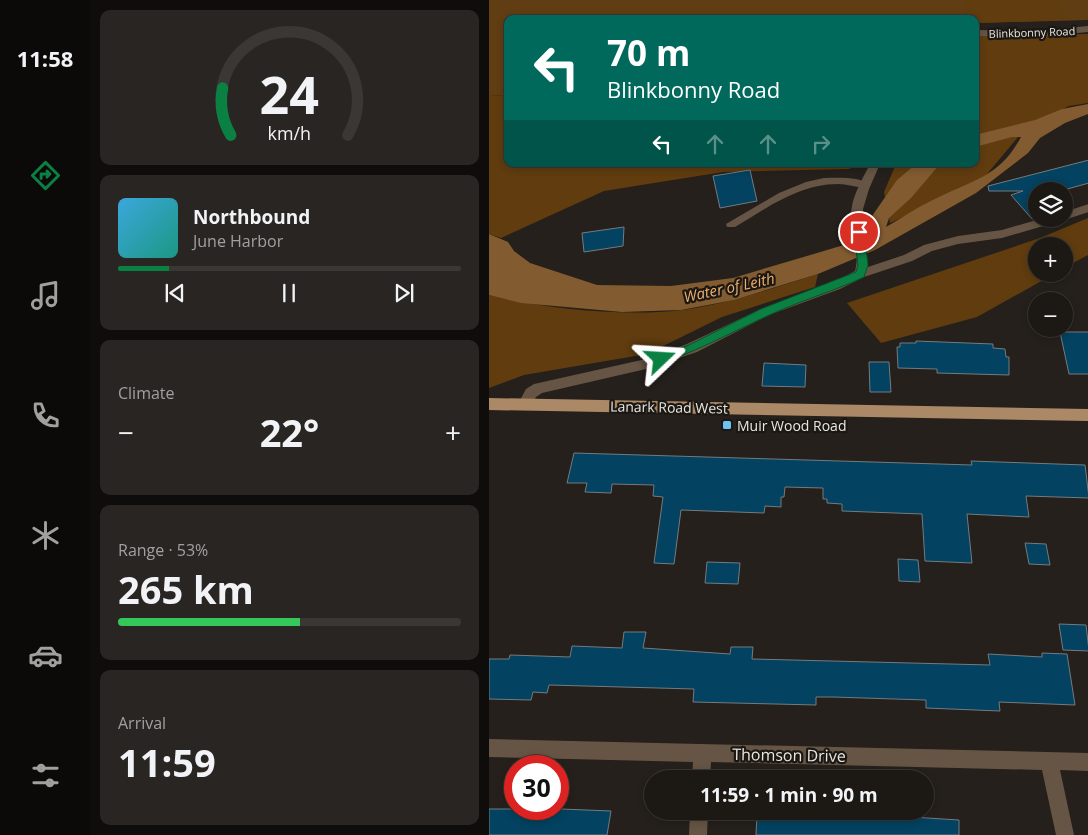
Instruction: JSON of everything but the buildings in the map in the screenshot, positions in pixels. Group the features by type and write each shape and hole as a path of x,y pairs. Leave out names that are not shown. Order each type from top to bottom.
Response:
{"main road":[{"name":"Lanark Road West","path":"489,404 1088,415"}],"street":[{"name":"Blinkbonny Road","path":"979,33 1036,34 1088,29"},
{"path":"862,270 857,216 858,202 874,167"},
{"path":"1073,213 1088,208"},
{"path":"525,404 531,394 539,388 646,364 692,348 765,312 836,286 862,270 908,258 928,248 958,240 1002,234 1028,226"},
{"name":"Thomson Drive","path":"489,748 1088,762"},
{"path":"701,770 702,753"},
{"path":"1049,761 1065,835"},
{"path":"698,835 699,820"}],"lane":[{"path":"731,224 778,196 814,184 839,181 865,185"}],"shaded area":[{"path":"489,0 1088,0 1089,20 979,23 979,15 504,15 504,95 489,96"},
{"path":"962,0 1055,0 1070,20 979,23 979,15 968,15"},
{"path":"1088,34 1088,103 1069,106 1028,125 982,180 890,223 884,192 895,167 979,167 979,36"},
{"path":"504,95 504,167 853,167 849,169 723,172 604,191 501,238 489,234 489,96"},
{"path":"1088,218 1088,255 1073,263 1073,237 1042,237 1066,227 1073,227 1073,224"},
{"path":"1028,242 1028,282 1040,282 977,317 881,343 847,303"},
{"path":"818,274 815,287 722,317 647,354 524,375 489,388 489,295 559,308 635,313 659,312 717,304"}],"water":[{"name":"Water of Leith","path":"1088,104 1088,114 1065,123 1040,138 1028,153 976,193 875,250 818,274 734,300 681,310 622,312 521,303 489,295 489,234 508,242 514,251 530,263 597,285 671,286 733,278 854,242 897,180 912,167 937,167 911,198 889,218 886,227 926,204 986,175 1005,160 1021,137 1012,137 979,146 979,134 1035,120 1062,109"}],"place":[{"name":"Muir Wood Road","path":"727,425"}],"route":[{"path":"661,359 692,348 765,312 836,286 860,274 863,265 859,232"}]}
